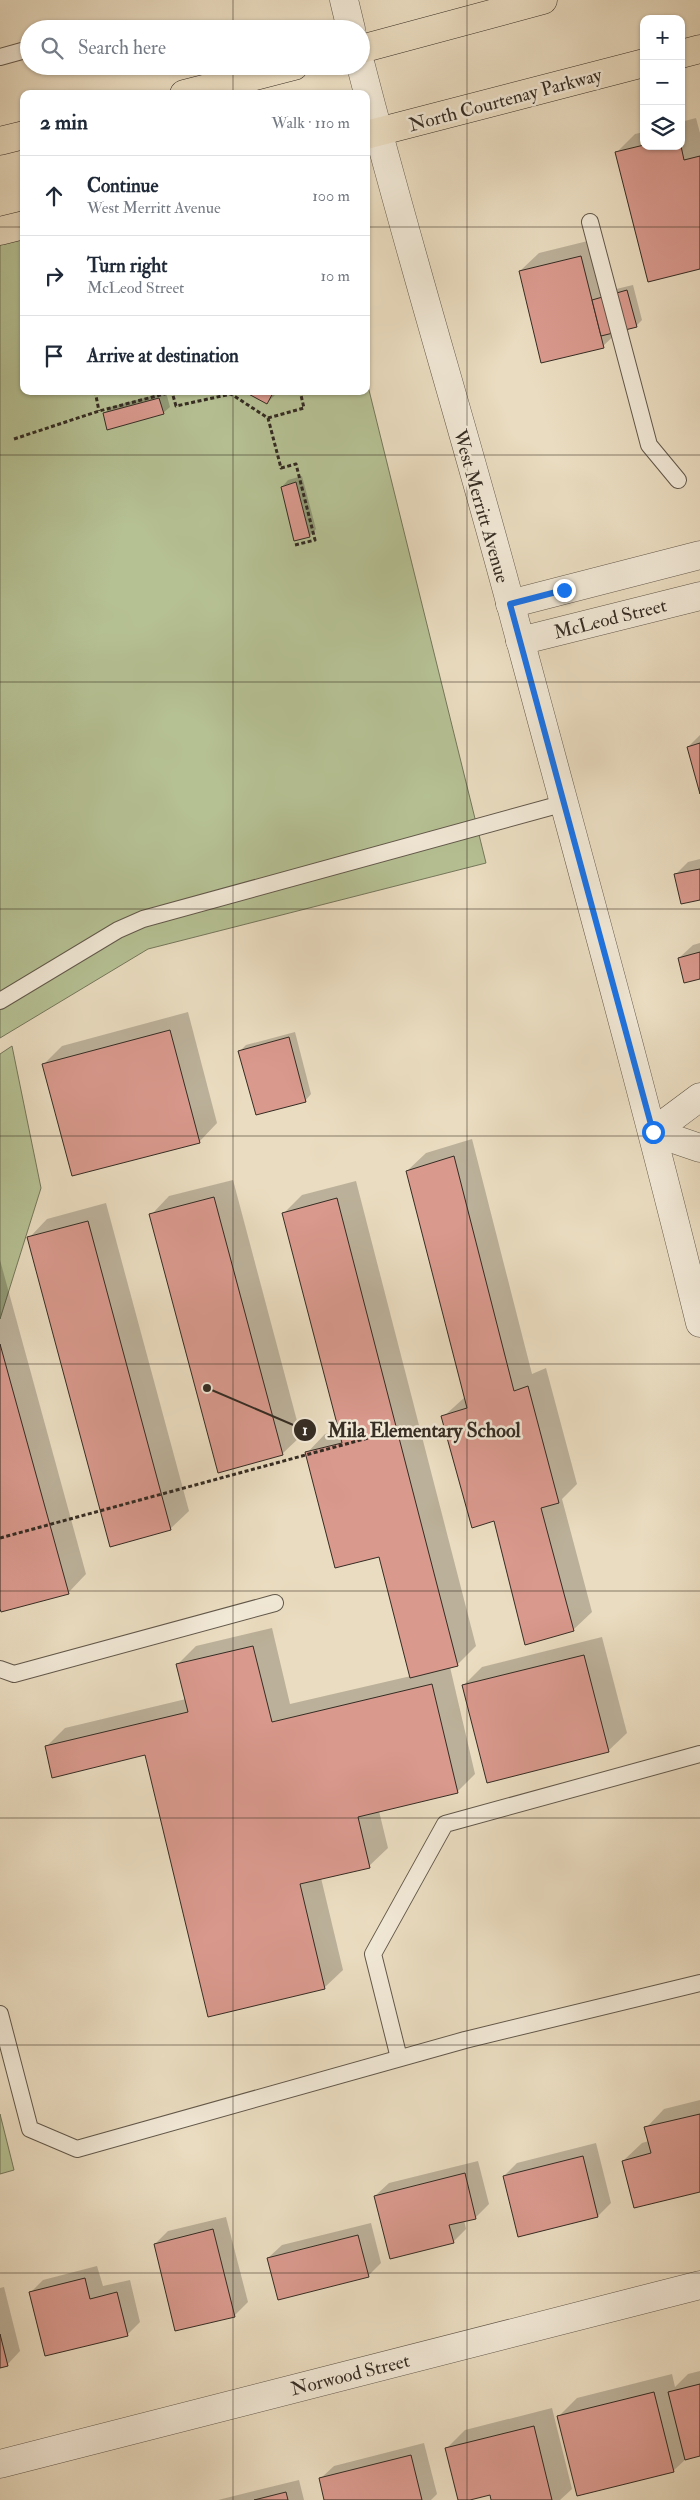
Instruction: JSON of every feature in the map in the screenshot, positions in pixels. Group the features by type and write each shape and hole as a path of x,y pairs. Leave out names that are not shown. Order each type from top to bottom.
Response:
{"main road":[{"path":"370,47 543,0"},
{"path":"685,53 700,49"},
{"name":"North Courtenay Parkway","path":"372,134 640,64"},
{"path":"200,90 259,75"},
{"path":"0,141 20,136"},
{"path":"0,231 20,226"}],"street":[{"path":"344,0 349,20"},
{"name":"West Merritt Avenue","path":"362,75 364,90"},
{"name":"West Merritt Avenue","path":"372,134 510,604 566,803 653,1132 700,1323"},
{"name":"McLeod Street","path":"510,604 699,559"},
{"name":"McLeod Street","path":"520,641 700,596"},
{"path":"653,1132 700,1097"},
{"path":"653,1132 700,1148"},
{"name":"Norwood Street","path":"0,2464 700,2285"}],"lane":[{"path":"0,57 20,51"},
{"path":"590,222 649,445 678,480"},
{"path":"0,1001 118,930 142,919 566,803"},
{"path":"0,1669 14,1674 275,1603"},
{"path":"400,2058 373,1954 445,1824 700,1754"},
{"path":"0,2014 30,2129 77,2149 400,2058 700,1983"}],"path":[{"path":"96,395 99,411"},
{"path":"14,439 99,411 160,395"},
{"path":"173,395 176,406 226,395"},
{"path":"232,395 268,418 281,468 296,464 314,540 295,545"},
{"path":"268,418 304,408 301,395"},
{"path":"0,1538 405,1428"}],"green space":[{"path":"20,226 20,395 370,394 486,863 148,949 0,1038 0,231"},
{"path":"12,1046 41,1188 0,1319 0,1054"},
{"path":"0,2114 14,2170 0,2174"}],"building":[{"path":"640,146 640,150 682,150 684,160 700,156 700,269 648,282 615,152"},
{"path":"581,256 604,348 541,363 519,271"},
{"path":"627,290 637,327 601,336 592,300"},
{"path":"250,395 272,395 267,404"},
{"path":"159,398 164,414 107,430 103,413"},
{"path":"296,482 310,537 294,541 281,487"},
{"path":"700,743 700,794 687,747"},
{"path":"700,869 700,900 681,904 674,874"},
{"path":"700,952 700,979 684,983 678,958"},
{"path":"170,1030 200,1143 72,1176 42,1064"},
{"path":"289,1037 306,1102 256,1115 238,1051"},
{"path":"454,1156 514,1391 528,1386 559,1503 541,1508 574,1631 525,1645 494,1521 472,1528 441,1416 467,1408 406,1171"},
{"path":"214,1197 283,1455 218,1473 149,1214"},
{"path":"337,1198 458,1666 410,1678 379,1557 335,1568 305,1452 342,1443 282,1213"},
{"path":"88,1221 171,1530 110,1547 27,1237"},
{"path":"0,1344 69,1594 1,1612 0,1609"},
{"path":"253,1646 272,1722 432,1684 458,1793 358,1817 370,1868 300,1884 325,1989 208,2017 145,1755 52,1778 45,1746 188,1712 176,1664"},
{"path":"584,1655 609,1752 487,1783 462,1685"},
{"path":"700,2114 700,2192 634,2208 622,2161 651,2153 644,2127"},
{"path":"583,2156 598,2217 518,2237 503,2176"},
{"path":"465,2173 476,2219 449,2225 454,2243 390,2259 374,2196"},
{"path":"213,2229 235,2317 175,2331 154,2244"},
{"path":"358,2235 369,2277 278,2300 267,2258"},
{"path":"85,2278 90,2299 117,2292 128,2336 45,2356 29,2292"},
{"path":"0,2334 8,2366 0,2368"},
{"path":"700,2384 700,2456 685,2460 668,2392"},
{"path":"654,2392 674,2472 577,2496 557,2416"},
{"path":"534,2426 552,2500 491,2500 490,2495 470,2500 458,2500 445,2448"},
{"path":"411,2455 422,2500 324,2500 319,2478"},
{"path":"286,2492 288,2500 254,2500"}],"place":[{"name":"Mila Elementary School","path":"207,1388"}],"route":[{"path":"564,590 510,604 566,803 653,1132"}]}
